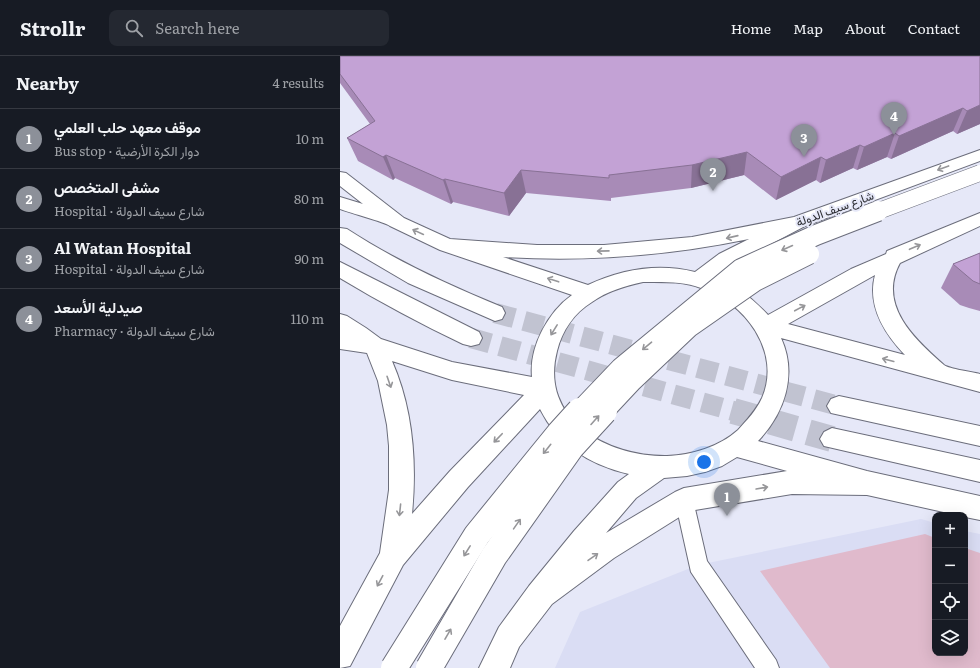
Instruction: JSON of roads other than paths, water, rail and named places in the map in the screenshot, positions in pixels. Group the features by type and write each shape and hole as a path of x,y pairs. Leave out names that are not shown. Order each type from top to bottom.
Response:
{"main road":[{"name":"شارع سيف الدولة","path":"699,279 726,259 798,222 980,155"},
{"path":"394,668 477,535 560,433 626,363 741,269 816,235 980,173"},
{"path":"340,176 397,222"},
{"path":"429,668 494,556 571,448 632,380 690,327 755,281 825,246 980,188"},
{"path":"340,203 397,222 447,245 590,292"},
{"path":"766,326 858,274 894,256 980,219"},
{"path":"447,245 536,253 627,251 716,240 798,222"},
{"path":"340,234 401,271 445,293 495,313"},
{"path":"894,256 884,276 883,300 893,325 912,351 941,374"},
{"path":"340,269 379,293 422,316 471,338"},
{"path":"671,274 699,279 719,287 737,297 753,311 766,326 775,346 779,366 778,388 770,409 756,429 736,446 713,458 693,464 659,468 626,463 596,452 572,435 558,419 554,414 544,390 542,361 550,334 567,311 590,292 615,281 642,275 671,274"},
{"path":"340,322 374,346 386,372 395,401 401,434 403,471 400,511 393,556"},
{"path":"766,326 941,374 980,383"},
{"path":"340,341 374,346 452,371 544,390"},
{"path":"340,656 393,556 459,479 544,390"},
{"path":"839,406 980,436"},
{"path":"832,439 980,471"},
{"path":"736,446 867,483 980,508"},
{"path":"494,668 509,637 583,540 626,490 659,468"},
{"path":"539,596 605,549 684,500 792,482 867,483"}],"lane":[{"path":"684,500 698,565 768,668"}],"tunnel":[{"path":"495,313 839,406"},
{"path":"471,338 737,412"},
{"path":"733,411 832,439"}],"place":[{"name":"صيدلية الأسعد","path":"894,135"},
{"name":"Al Watan Hospital","path":"804,157"},
{"name":"مشفى المتخصص","path":"713,191"},
{"name":"موقف معهد حلب العلمي","path":"727,516"}]}
